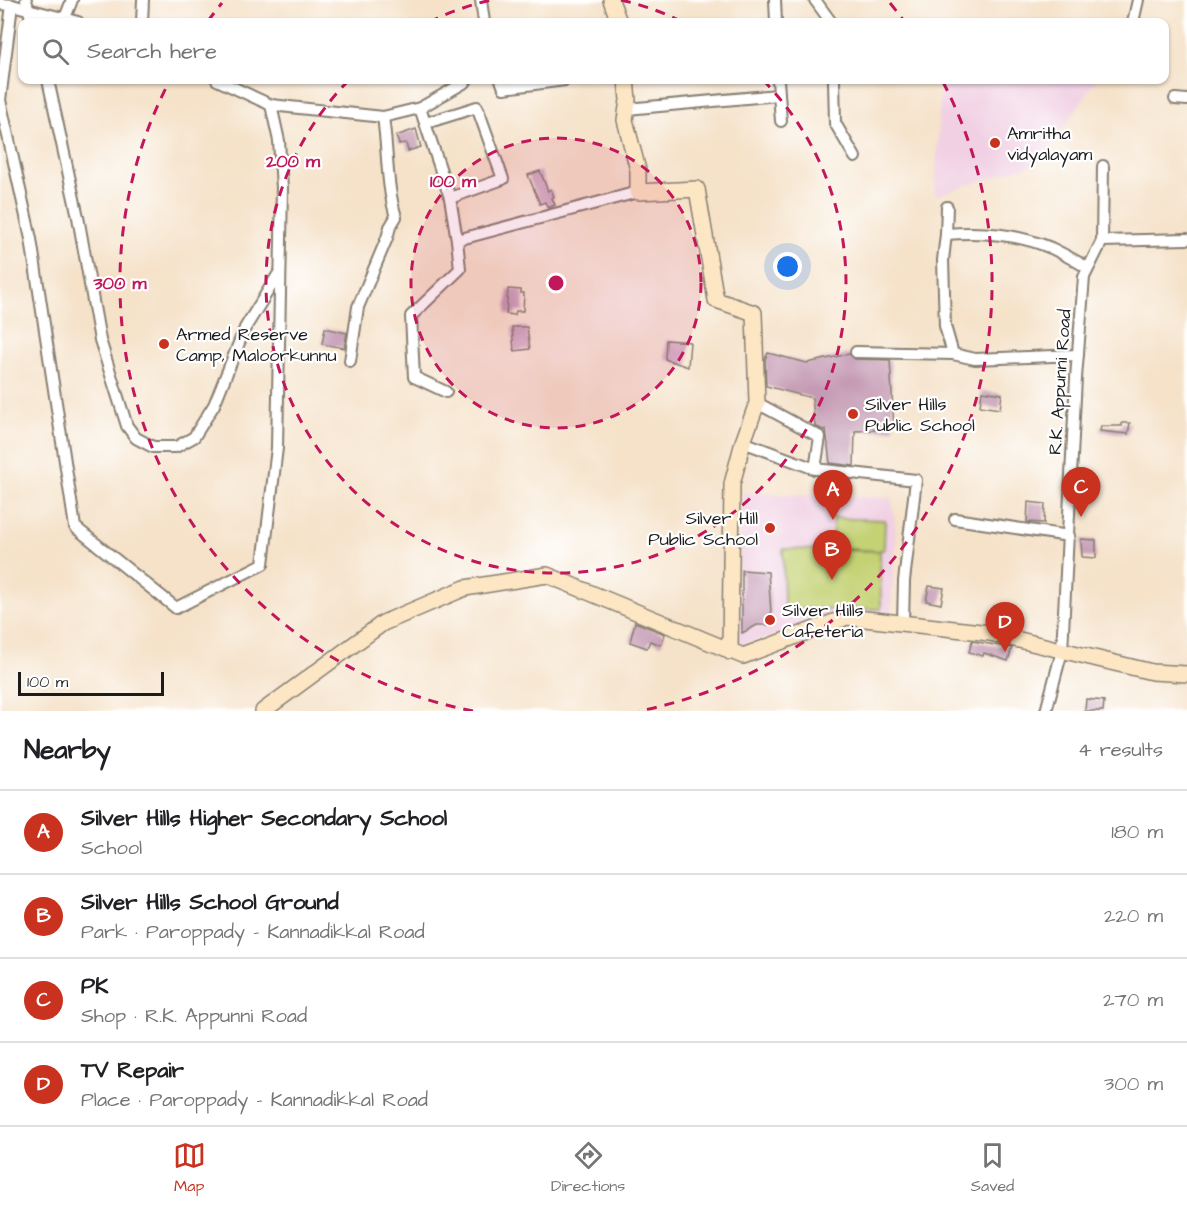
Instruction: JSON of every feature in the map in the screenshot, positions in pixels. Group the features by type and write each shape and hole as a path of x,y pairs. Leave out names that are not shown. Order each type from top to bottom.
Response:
{"main road":[{"path":"611,0 618,18"},
{"path":"626,84 625,120 638,170 638,192 697,189 716,300 754,313 757,404 743,442 732,484 730,652"},
{"path":"263,711 383,623 465,588 547,575 743,656 847,617 990,633 1152,672 1187,674"}],"street":[{"path":"0,4 27,5 65,18 72,0"},
{"path":"142,18 143,0"},
{"path":"482,0 484,18"},
{"path":"775,0 776,18"},
{"path":"814,0 828,18"},
{"path":"1134,18 1138,0"},
{"path":"12,5 0,100 31,239 75,527 176,608 263,564 276,448 281,163 271,105"},
{"path":"49,84 78,217 100,340 127,426 136,438 153,447 176,447 194,436 214,405 244,328 279,273"},
{"path":"226,84 271,105 382,117 420,108 462,84"},
{"path":"502,84 504,88 534,84"},
{"path":"778,84 781,121"},
{"path":"834,84 835,123 855,157"},
{"path":"627,109 778,94"},
{"path":"1175,99 1187,100"},
{"path":"426,123 477,107 503,178 450,198"},
{"path":"420,108 450,198 460,269 411,316 414,377 446,392"},
{"path":"350,361 358,307 396,217 389,187 382,117"},
{"path":"1103,166 1102,241 1187,238"},
{"path":"457,240 638,192"},
{"path":"947,207 943,260 945,326 953,354"},
{"path":"946,234 975,232 1013,236 1050,248 1088,268"},
{"name":"R.K. Appunni Road","path":"1046,711 1062,651 1077,354 1084,277 1102,241"},
{"path":"856,352 953,354 975,359 1077,354"},
{"path":"757,404 820,437 815,469"},
{"path":"743,442 815,469 916,480 904,581 903,623"},
{"path":"955,519 1069,536"}],"shaded area":[{"name":"Amritha vidyalayam","path":"941,84 1093,84 1040,162 935,196"},
{"path":"743,493 892,498 896,535 891,612 836,616 734,648"}],"green space":[{"path":"833,518 885,520 884,550 880,550 881,609 784,609 783,549 879,551 832,548"}],"building":[{"path":"416,129 421,147 408,151 406,143 399,144 396,136"},
{"path":"540,171 548,191 551,189 554,197 552,198 555,205 548,208 545,202 540,204 528,175"},
{"path":"508,289 521,290 521,293 524,293 523,311 516,311 515,315 506,314"},
{"path":"512,327 527,327 530,349 514,351"},
{"path":"325,328 347,333 344,348 322,344"},
{"path":"666,340 690,342 688,367 665,359"},
{"name":"Silver Hills Public School","path":"768,353 807,363 849,354 855,359 890,360 894,429 855,431 854,466 830,463 826,429 815,426 812,398 766,386 765,359"},
{"path":"982,391 1002,394 1000,409 980,406"},
{"path":"1122,423 1130,423 1128,434 1100,431 1101,426 1122,426"},
{"path":"1028,502 1045,504 1044,523 1027,522"},
{"path":"1081,539 1096,540 1096,558 1082,557"},
{"path":"742,570 768,572 772,625 757,625 742,633"},
{"path":"929,586 944,588 941,604 926,601"},
{"path":"635,622 665,634 661,645 650,641 647,648 630,642"},
{"path":"972,641 1012,648 1008,661 984,653 983,656 969,652"},
{"path":"1086,699 1104,701 1103,711 1085,711"}],"place":[{"name":"Amritha vidyalayam","path":"995,143"},
{"name":"Armed Reserve Camp, Maloorkunnu","path":"164,344"},
{"name":"Silver Hills Public School","path":"853,414"},
{"name":"PK","path":"1081,517"},
{"name":"Silver Hills Higher Secondary School","path":"833,520"},
{"name":"Silver Hill Public School","path":"770,528"},
{"name":"Silver Hills School Ground","path":"832,580"},
{"name":"Silver Hills Cafeteria","path":"770,620"},
{"name":"TV Repair","path":"1005,652"}]}
